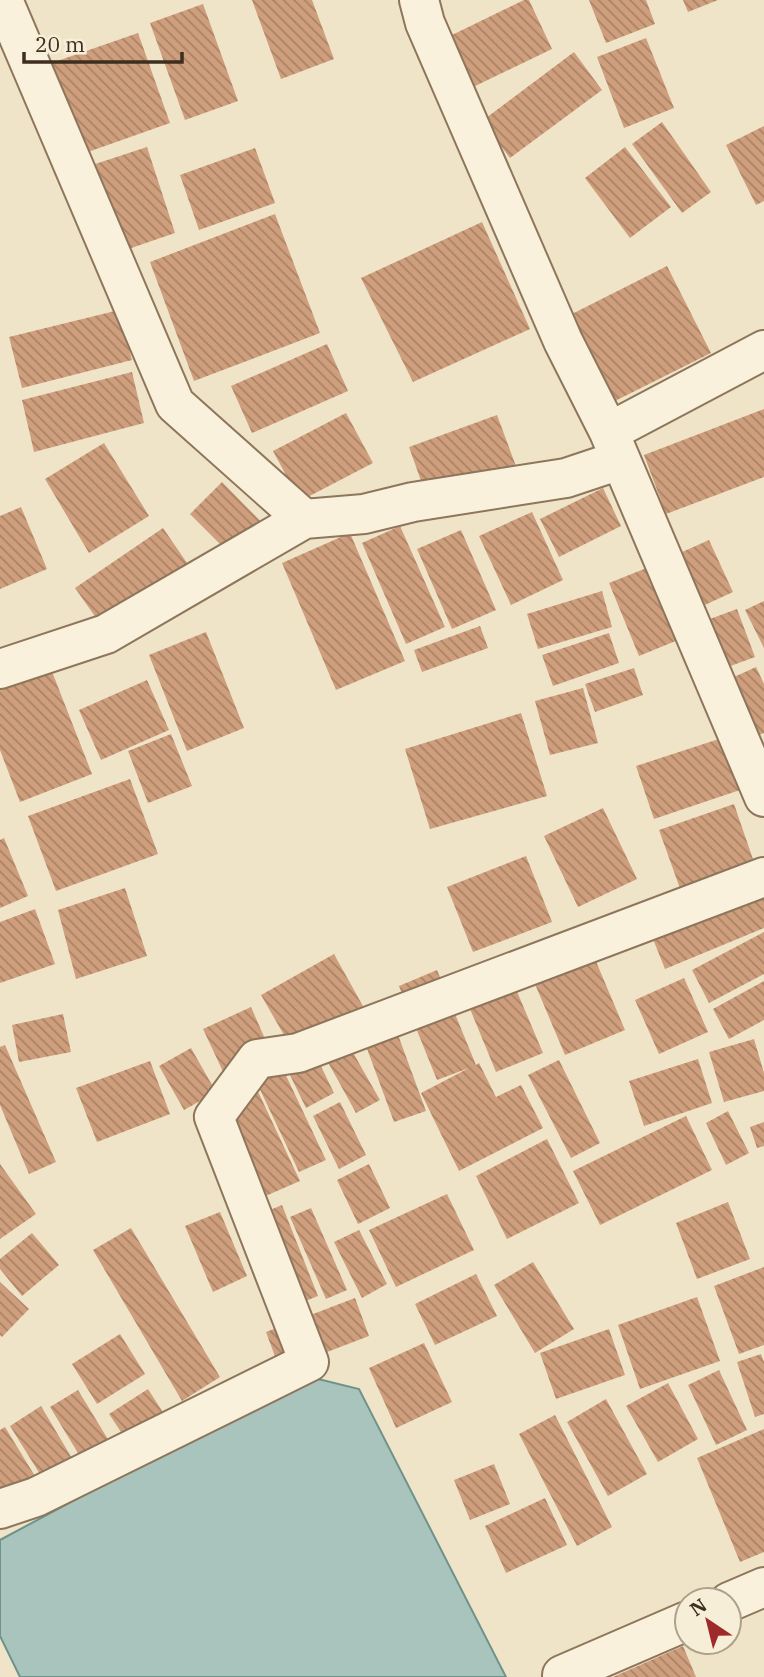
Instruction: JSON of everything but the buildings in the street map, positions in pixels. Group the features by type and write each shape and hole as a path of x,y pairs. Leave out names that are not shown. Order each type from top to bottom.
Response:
{"street":[{"path":"3,0 175,404 304,519"},
{"path":"419,0 425,23 558,328 614,446 764,797"},
{"path":"0,669 106,634 304,519 364,514 413,502 566,478 764,350"},
{"path":"0,1509 36,1497 309,1362 214,1117 257,1059 298,1052 764,877"},
{"path":"743,1596 764,1587"},
{"path":"562,1675 673,1627"}],"water":[{"path":"306,1376 359,1389 506,1677 20,1677 0,1636 0,1540"}]}
